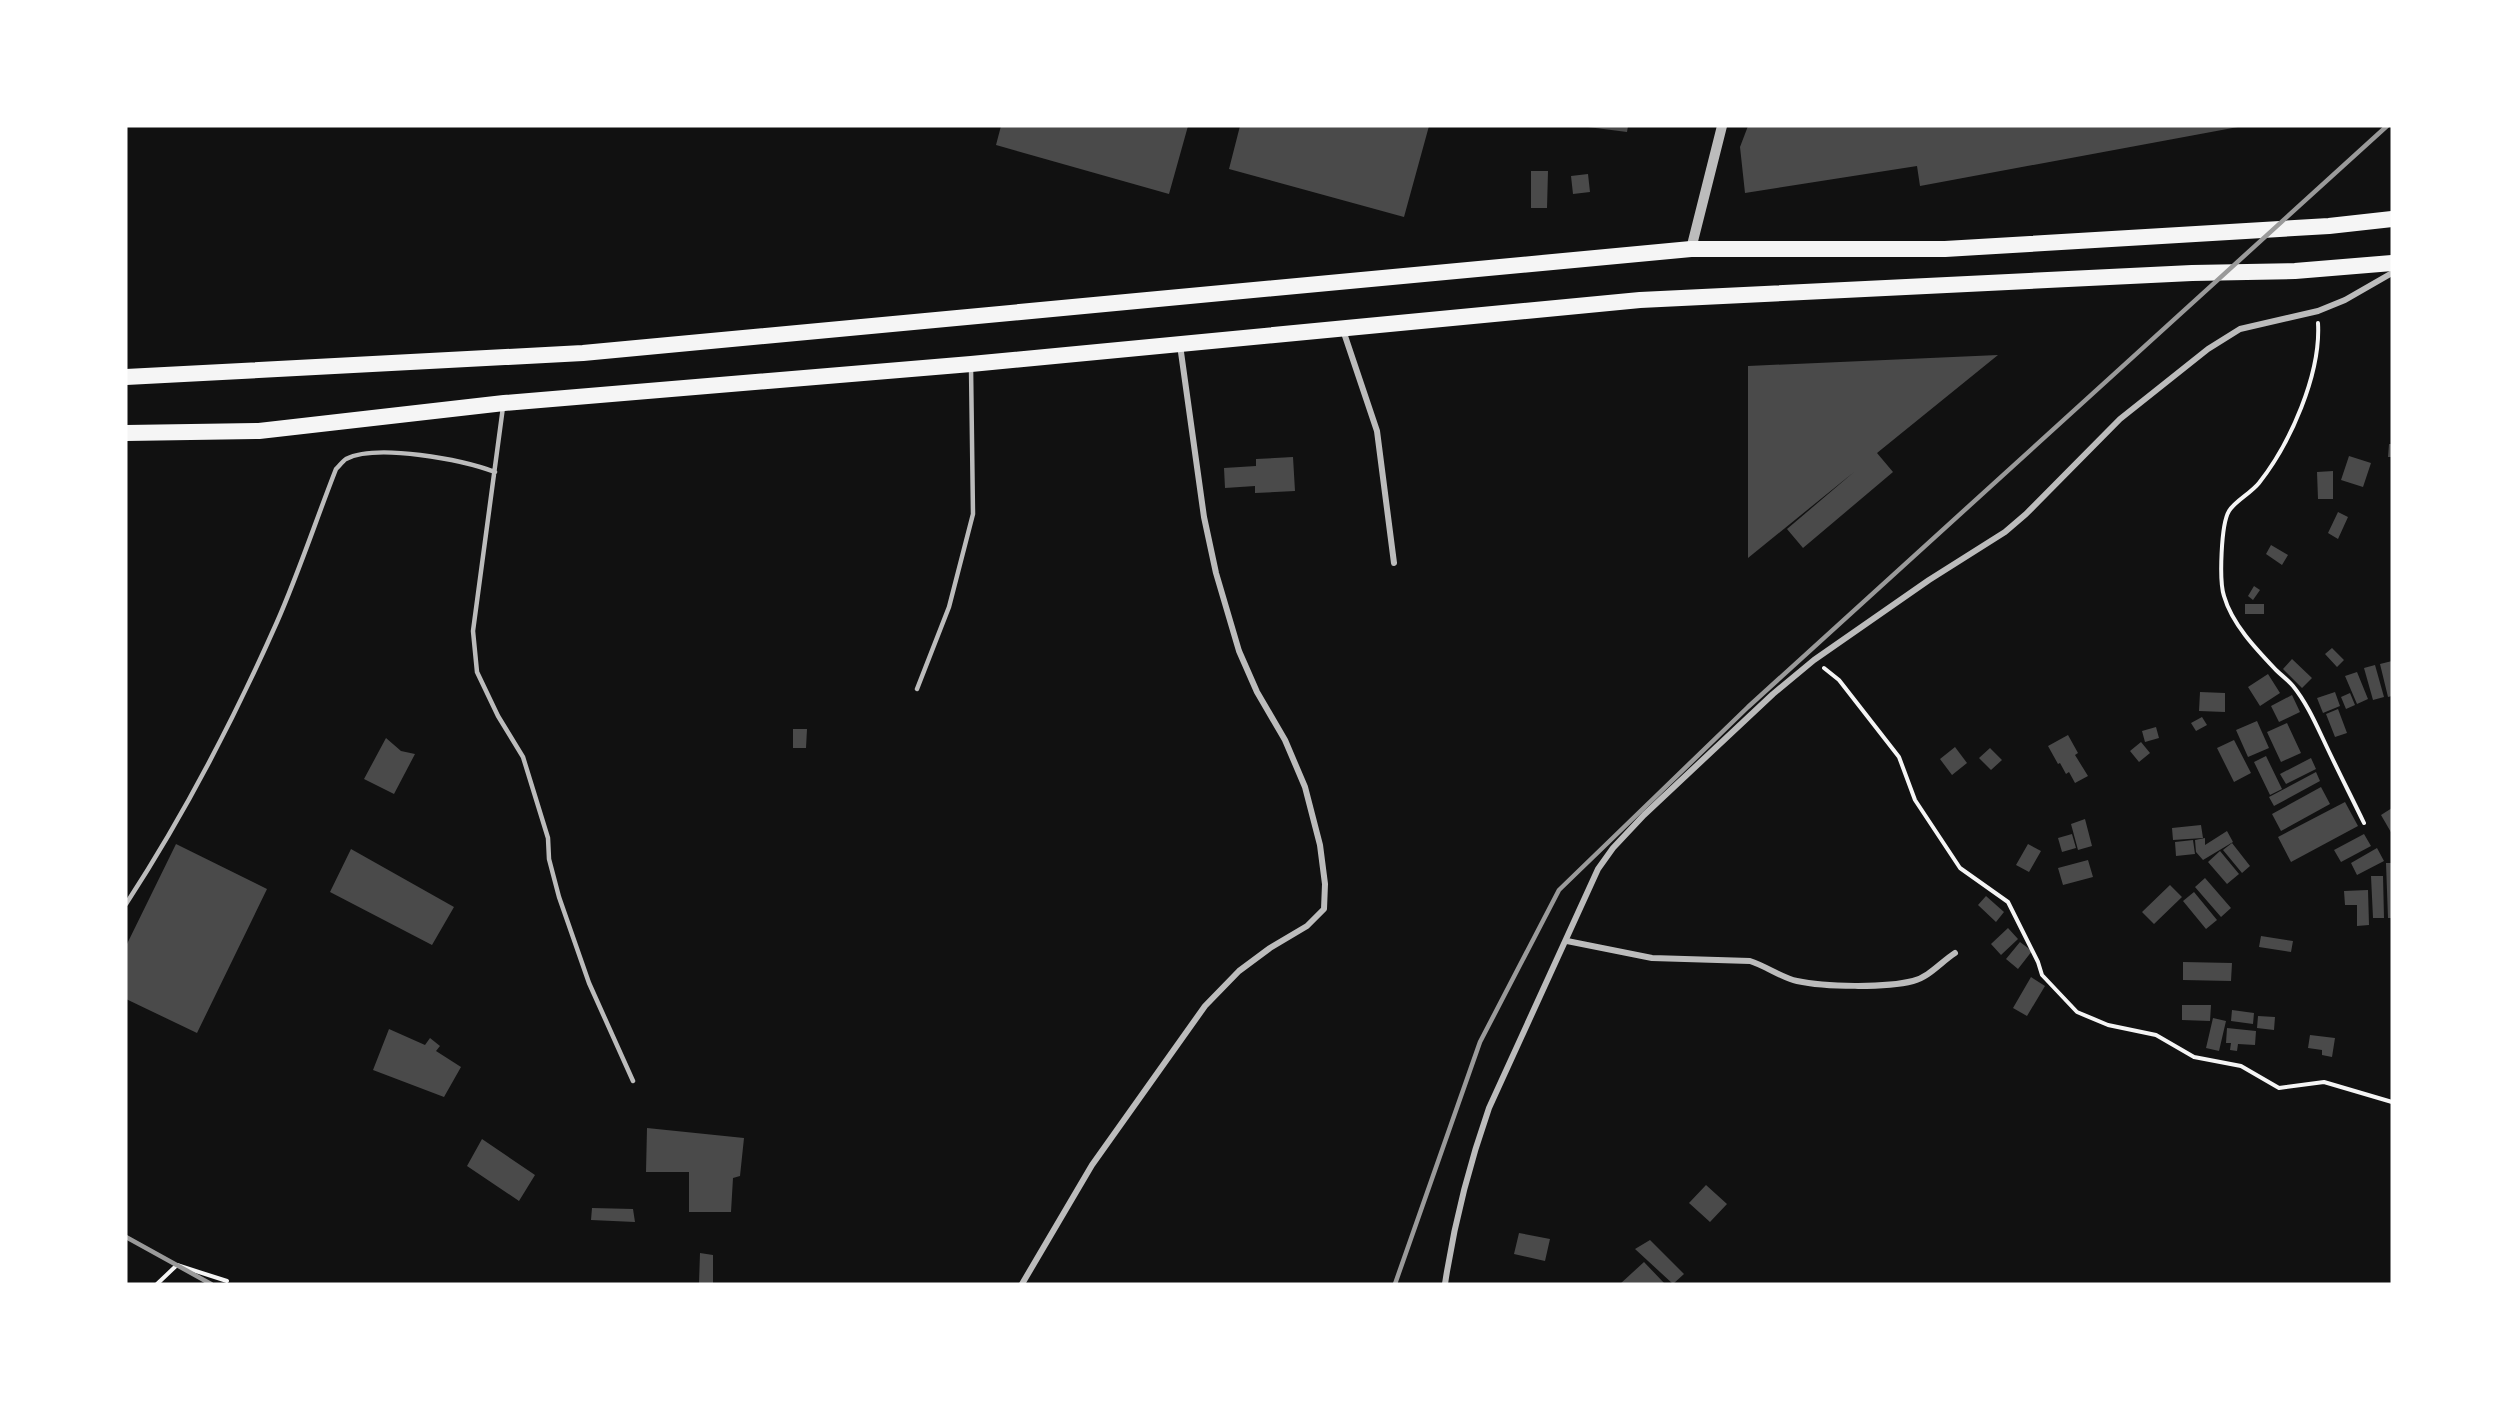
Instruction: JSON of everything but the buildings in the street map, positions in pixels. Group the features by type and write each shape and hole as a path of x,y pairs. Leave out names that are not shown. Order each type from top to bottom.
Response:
{"highway":[{"path":"126,377 583,353 1691,249 1945,249 2329,226 2392,219"},
{"path":"126,434 259,431 504,403 971,364 1640,300 2192,273 2295,271 2392,263"}],"street":[{"path":"1691,249 1722,126"},
{"path":"1445,1284 1451,1242 1476,1144 1486,1117 1590,886 1613,848 1700,761 1773,694 1814,660 1929,580 2005,532 2026,514 2120,419 2208,349 2240,329 2318,311 2345,300 2392,273"},
{"path":"1342,329 1377,431 1394,563"},
{"path":"1022,1284 1092,1165 1204,1006 1239,971 1270,948 1307,926 1324,909 1325,884 1320,845 1305,787 1285,740 1257,692 1239,651 1216,573 1204,517 1180,345"},
{"path":"1567,941 1668,960 1750,961 1762,964 1795,981 1851,987 1913,981 1936,969 1955,953"}],"lane":[{"path":"917,689 949,607 960,572 973,514 971,364"},
{"path":"504,403 473,631 477,672 498,716 523,757 548,838 549,859 559,897 589,982 633,1081"},
{"path":"126,904 150,867 217,747 277,621 336,469 345,460 353,457 390,452 478,466 495,472"}],"path":[{"path":"2318,311 2319,337 2316,359 2298,413 2282,447 2261,481 2248,496 2234,504 2226,517 2221,584 2225,599 2238,624 2252,643 2292,685 2310,713 2364,823"},
{"path":"1814,660 1839,680 1899,758 1915,800 1960,868 2008,902 2038,962 2042,975 2077,1012 2108,1024 2156,1035 2193,1058 2241,1066 2279,1088 2324,1082 2392,1102"},
{"path":"157,1284 177,1265 227,1281"}],"railway":[{"path":"1395,1284 1480,1042 1559,890 1748,707 2387,126"},
{"path":"126,1237 211,1284"}]}
